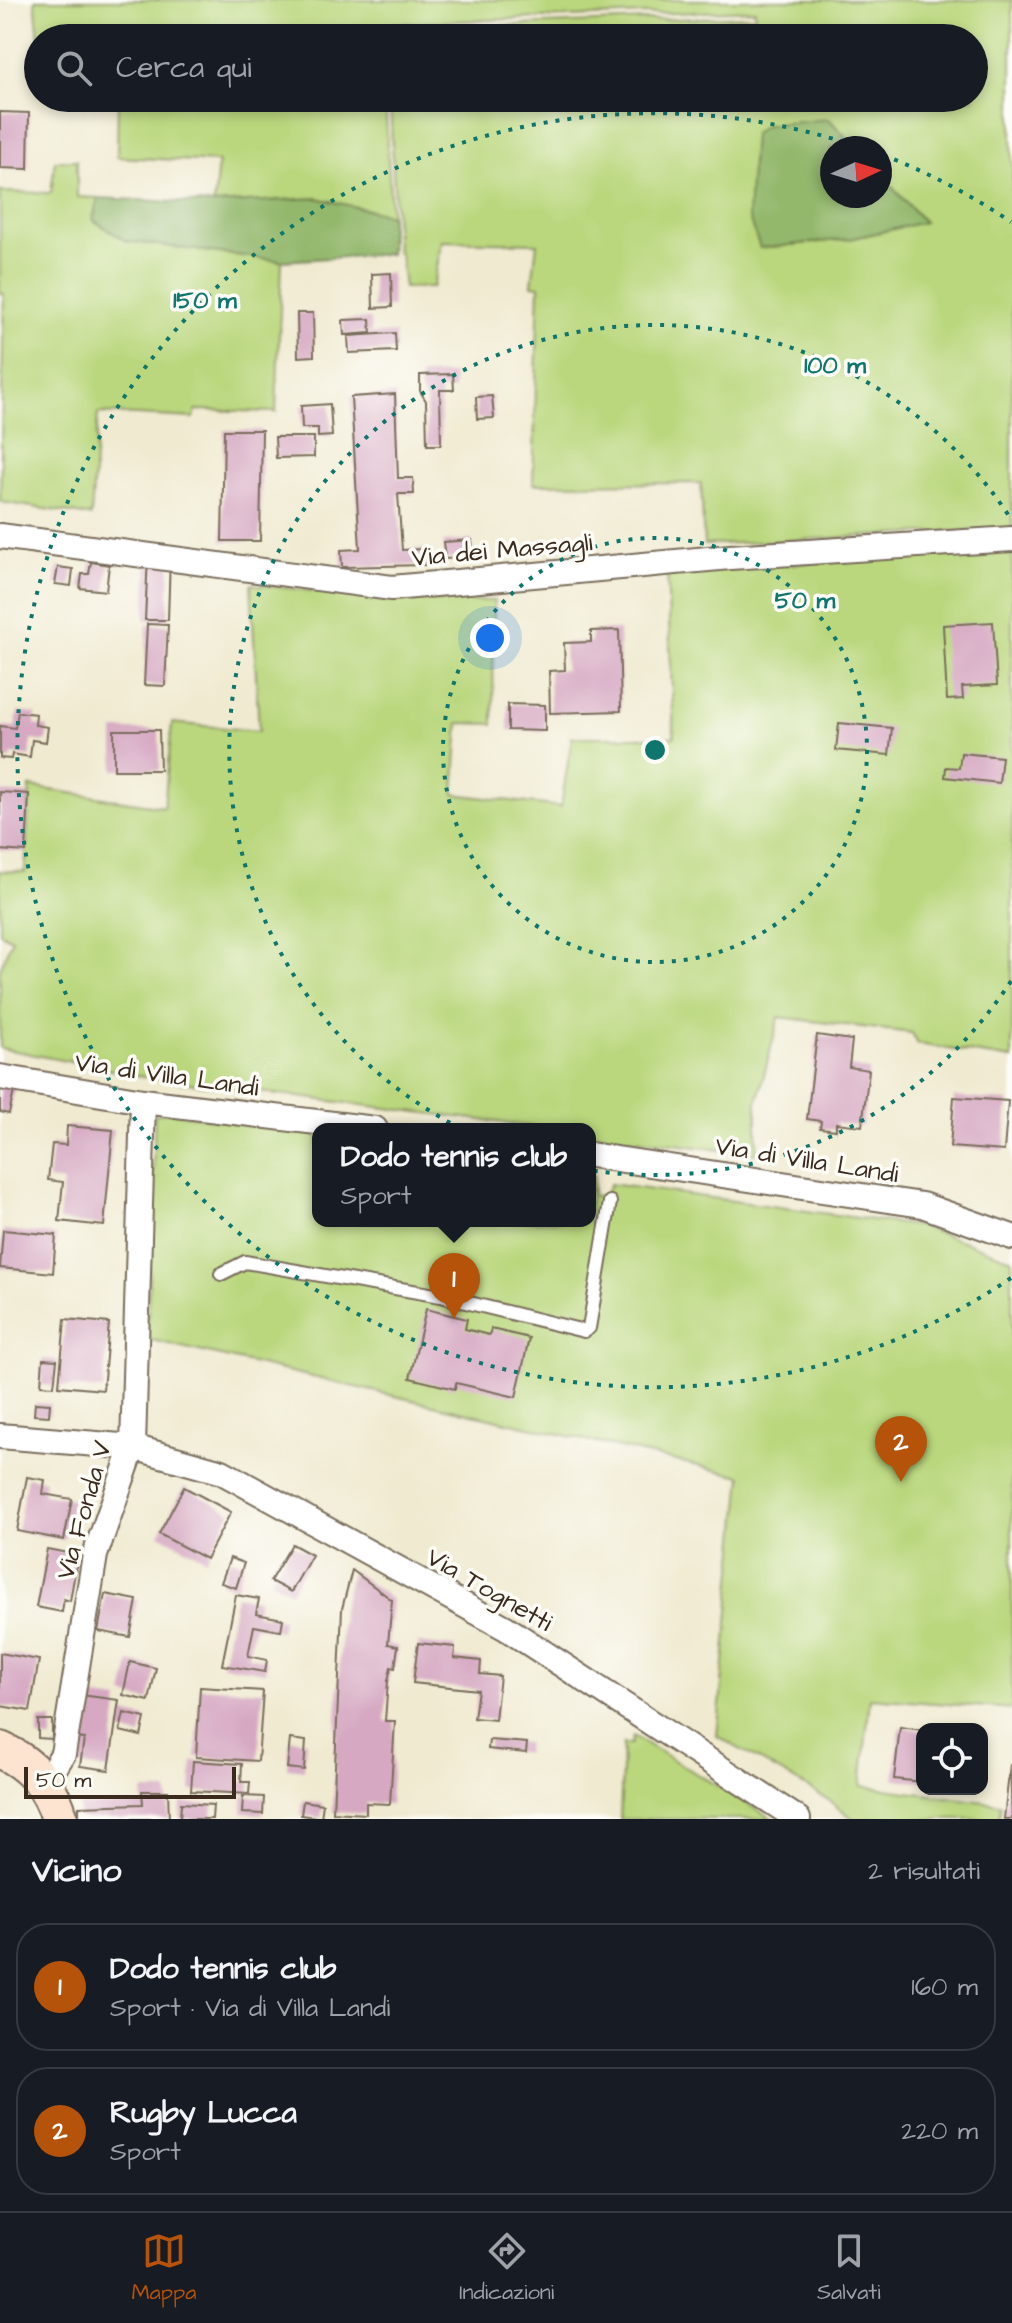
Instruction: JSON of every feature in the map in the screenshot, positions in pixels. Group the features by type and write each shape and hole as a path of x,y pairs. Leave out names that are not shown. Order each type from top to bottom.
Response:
{"street":[{"name":"Via dei Massagli","path":"0,536 392,588 730,557 1012,539"},
{"name":"Via di Villa Landi","path":"0,1077 143,1101 325,1123"},
{"name":"Via Fonda V","path":"45,1783 63,1754 95,1555 133,1447 143,1101"},
{"name":"Via di Villa Landi","path":"596,1156 922,1205 1012,1237"},
{"name":"Via Tognetti","path":"0,1436 133,1447 222,1472 506,1628 798,1819"},
{"path":"0,1750 29,1767 45,1783 60,1819"}],"lane":[{"path":"221,1274 245,1262 441,1296 584,1331 589,1328 610,1202"}],"green space":[{"path":"35,0 1012,0 1012,528 704,545 701,483 533,484 539,286 532,285 537,243 442,241 433,287 404,288 400,253 397,253 391,112 988,112 988,24 546,24 755,16 755,10 381,24 38,24"},
{"path":"118,112 386,112 391,215 317,198 214,204 218,162 117,157"},
{"path":"829,119 845,136 820,136 820,208 892,208 892,187 924,222 850,239 760,248 748,216 753,134 765,125"},
{"path":"77,160 77,197 98,198 93,220 126,241 282,261 276,412 196,410 194,418 98,413 91,516 0,502 4,294 0,293 0,192 51,193 55,161"},
{"path":"98,198 214,204 317,198 391,215 390,254 282,261 126,241 93,220"},
{"path":"1012,550 1012,1059 918,1044 912,1033 779,1017 757,1102 757,1154 596,1135 596,1123 505,1123 157,1079 0,1048 0,969 12,939 0,933 0,871 25,872 30,787 164,807 172,723 259,731 251,584 395,600 494,601 493,724 459,723 454,794 561,807 572,737 674,737 667,572"},
{"path":"167,1112 312,1134 312,1227 596,1227 596,1196 605,1195 610,1184 923,1227 1012,1259 1012,1709 870,1698 861,1786 1001,1804 999,1819 854,1819 824,1797 717,1736 742,1476 147,1339 155,1115"},
{"path":"633,1736 773,1819 620,1819 623,1744 631,1744"}],"building":[{"path":"0,112 29,113 28,169 0,168"},
{"path":"391,273 392,307 373,308 372,274"},
{"path":"297,313 313,313 314,356 298,357"},
{"path":"370,319 371,333 344,335 343,320"},
{"path":"395,333 396,351 349,353 348,336"},
{"path":"453,374 454,390 440,390 441,445 427,445 426,401 420,391 420,375"},
{"path":"395,394 398,478 413,478 414,494 398,494 402,550 424,549 425,565 342,567 341,550 360,549 351,397"},
{"path":"492,396 494,418 477,419 476,397"},
{"path":"330,404 332,436 318,437 318,428 302,428 301,406"},
{"path":"224,430 262,430 260,541 222,541"},
{"path":"275,437 314,437 314,457 276,458"},
{"path":"472,540 473,557 445,559 443,542"},
{"path":"148,556 170,557 168,620 145,620"},
{"path":"91,562 109,565 106,591 80,588 82,574 89,574"},
{"path":"58,567 73,569 71,586 55,584"},
{"path":"993,622 997,685 962,687 963,699 947,700 943,625"},
{"path":"147,624 168,625 165,686 144,685"},
{"path":"619,630 621,711 550,713 549,671 565,670 564,643 591,642 591,631"},
{"path":"508,704 545,705 545,731 508,730"},
{"path":"18,712 36,714 35,725 48,727 46,742 32,740 30,757 12,754 11,759 0,758 0,726 15,728"},
{"path":"839,723 892,728 889,755 836,750"},
{"path":"114,730 159,730 160,770 114,770"},
{"path":"961,753 1002,757 999,783 945,777 946,767 959,768"},
{"path":"0,792 29,794 26,852 0,850"},
{"path":"817,1035 852,1040 849,1067 869,1070 862,1126 836,1123 836,1130 820,1128 821,1121 807,1119"},
{"path":"0,1078 16,1082 9,1114 0,1112"},
{"path":"954,1097 1008,1101 1004,1151 950,1147"},
{"path":"67,1126 113,1130 104,1226 59,1221 63,1182 48,1180 52,1144 66,1145"},
{"path":"3,1230 56,1235 53,1273 0,1268"},
{"path":"426,1309 467,1319 465,1329 489,1335 491,1329 529,1338 516,1397 456,1383 455,1389 410,1378"},
{"path":"65,1319 109,1323 103,1390 59,1386"},
{"path":"43,1359 57,1360 54,1386 41,1385"},
{"path":"35,1403 50,1404 49,1416 34,1415"},
{"path":"27,1477 45,1480 43,1494 72,1499 64,1540 17,1531"},
{"path":"184,1487 231,1512 206,1559 159,1534"},
{"path":"292,1544 312,1555 291,1592 270,1581"},
{"path":"47,1549 78,1555 70,1601 64,1599 62,1612 36,1607"},
{"path":"230,1558 244,1563 236,1588 221,1583"},
{"path":"352,1570 392,1600 388,1644 398,1646 395,1668 391,1667 388,1681 385,1721 395,1721 390,1804 366,1803 366,1814 333,1812 342,1609"},
{"path":"105,1594 137,1600 130,1637 98,1631"},
{"path":"236,1595 259,1599 256,1614 283,1619 281,1631 254,1626 248,1656 267,1660 265,1672 222,1665"},
{"path":"418,1643 455,1647 454,1658 481,1661 480,1674 500,1676 495,1720 474,1718 478,1690 413,1683"},
{"path":"0,1653 39,1660 30,1711 0,1706"},
{"path":"130,1662 156,1668 149,1701 123,1695"},
{"path":"200,1687 263,1691 258,1761 196,1757"},
{"path":"81,1695 119,1700 109,1770 80,1766 84,1739 75,1738"},
{"path":"124,1713 145,1718 141,1736 120,1731"},
{"path":"38,1720 52,1720 52,1739 38,1738"},
{"path":"900,1727 916,1729 916,1781 894,1779"},
{"path":"290,1739 306,1741 304,1770 287,1768"},
{"path":"489,1740 527,1743 526,1753 488,1749"},
{"path":"193,1761 242,1764 241,1782 250,1782 249,1794 191,1791"},
{"path":"1010,1764 1012,1819 1004,1819"},
{"path":"142,1791 168,1791 169,1819 79,1819 79,1806 143,1804"},
{"path":"243,1796 264,1797 263,1814 242,1813"},
{"path":"303,1801 323,1804 321,1818 301,1815"},
{"path":"181,1803 213,1805 212,1819 180,1819"}],"place":[{"name":"Dodo tennis club","path":"454,1319"},
{"name":"Rugby Lucca","path":"901,1482"}]}
